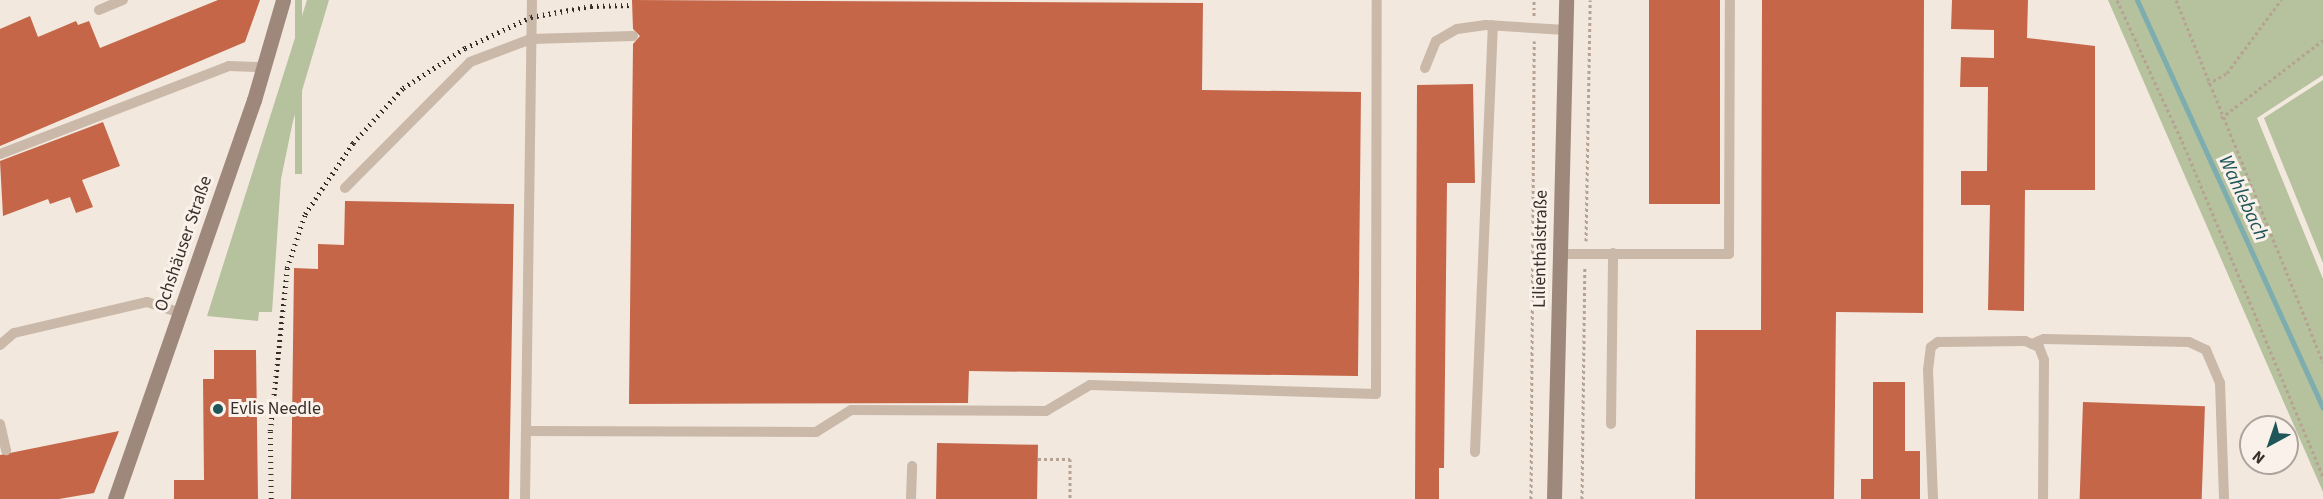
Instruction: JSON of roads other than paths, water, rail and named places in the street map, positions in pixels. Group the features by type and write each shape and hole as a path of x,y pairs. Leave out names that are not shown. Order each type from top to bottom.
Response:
{"street":[{"name":"Ochshäuser Straße","path":"115,499 181,313 283,0"},
{"name":"Lilienthalstraße","path":"1554,499 1566,0"}],"lane":[{"path":"99,10 123,0"},
{"path":"525,499 532,0"},
{"path":"527,431 816,432 851,410 1046,411 1090,385 1376,394 1377,0"},
{"path":"1560,254 1728,255 1730,0"},
{"path":"1475,452 1493,25"},
{"path":"1425,68 1430,49 1446,33 1493,25 1566,30"},
{"path":"345,188 470,63 531,39 633,36"},
{"path":"0,154 229,66 261,67"},
{"path":"1611,424 1613,253"},
{"path":"0,345 14,333 147,302 181,313"},
{"path":"2032,344 2044,339 2189,342 2206,350 2220,383 2224,499"},
{"path":"1933,499 1928,370 1931,347 1938,342 2032,344 2039,347 2044,360 2043,499"},
{"path":"0,424 6,450"},
{"path":"911,499 912,466"}],"waterway":[{"name":"Wahlebach","path":"2137,0 2323,408"}],"railway":[{"path":"271,499 270,431 287,268 305,214 353,143 403,88 465,48 531,17 591,6 632,5"}],"place":[{"name":"Evlis Needle","path":"218,409"}]}
